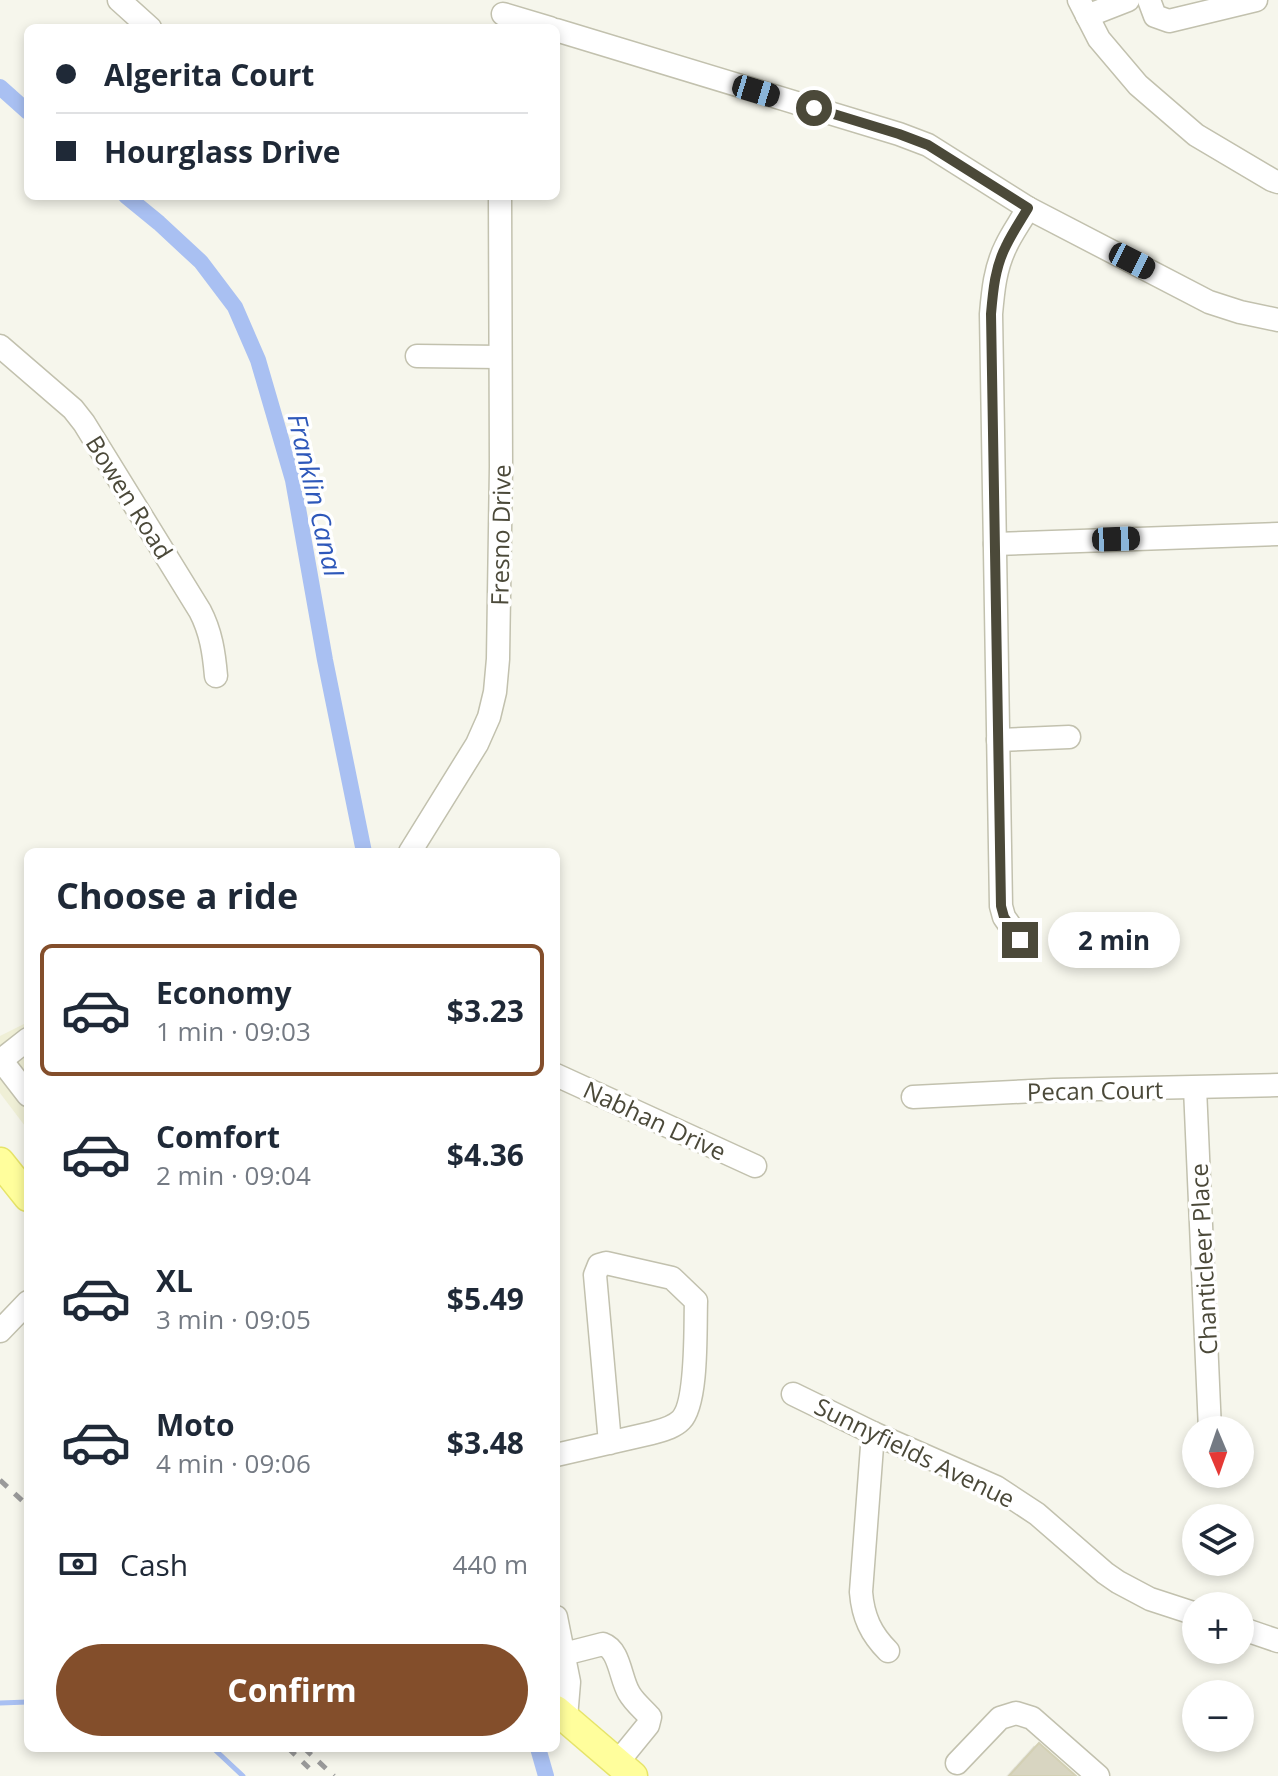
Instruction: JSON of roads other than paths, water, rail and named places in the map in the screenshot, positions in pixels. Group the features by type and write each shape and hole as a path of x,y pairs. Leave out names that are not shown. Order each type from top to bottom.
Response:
{"main road":[{"path":"0,1162 24,1189"},
{"path":"560,1713 625,1769"}],"street":[{"path":"1128,0 1083,8 1099,39 1138,85 1196,135 1278,182"},
{"path":"1149,0 1155,16 1169,21 1256,0"},
{"path":"129,3 147,24"},
{"path":"503,14 537,24"},
{"path":"560,31 928,145 1028,208 1209,302 1278,320"},
{"name":"Fresno Drive","path":"412,848 477,744 489,717 495,692 499,627 500,200"},
{"path":"1020,940 1004,917 1001,906 991,314 993,288 1005,247 1028,208"},
{"name":"Bowen Road","path":"0,346 73,409 84,423 200,611 214,651 216,676"},
{"path":"417,356 500,357"},
{"path":"995,544 1278,534"},
{"path":"998,740 1069,737"},
{"path":"24,1042 0,1060 24,1090"},
{"name":"Nabhan Drive","path":"560,1077 755,1166"},
{"name":"Pecan Court","path":"913,1097 1278,1085"},
{"name":"Chanticleer Place","path":"1195,1088 1209,1416"},
{"path":"560,1454 610,1443 664,1430 685,1415 691,1400 696,1301 672,1278 602,1264 595,1275 610,1443"},
{"path":"0,1331 24,1306"},
{"name":"Sunnyfields Avenue","path":"793,1394 996,1487 1037,1514 1118,1582 1150,1599 1182,1609"},
{"path":"873,1433 861,1592 868,1625 888,1651"},
{"path":"1254,1633 1278,1641"},
{"path":"560,1636 569,1682 560,1709"},
{"path":"564,1654 603,1644 609,1646 625,1686 650,1717 625,1769"},
{"path":"957,1763 1000,1718 1016,1713 1032,1718 1098,1776"}],"waterway":[{"name":"Franklin Canal","path":"0,87 24,108"},
{"name":"Franklin Canal","path":"131,200 201,262 235,307 258,360 293,480 363,848"},
{"path":"0,1703 24,1702"},
{"path":"217,1752 243,1776"},
{"name":"Franklin Canal","path":"539,1752 546,1776"}],"railway":[{"path":"0,1480 24,1502"},
{"path":"292,1752 309,1768"},
{"path":"308,1752 334,1776"}]}
